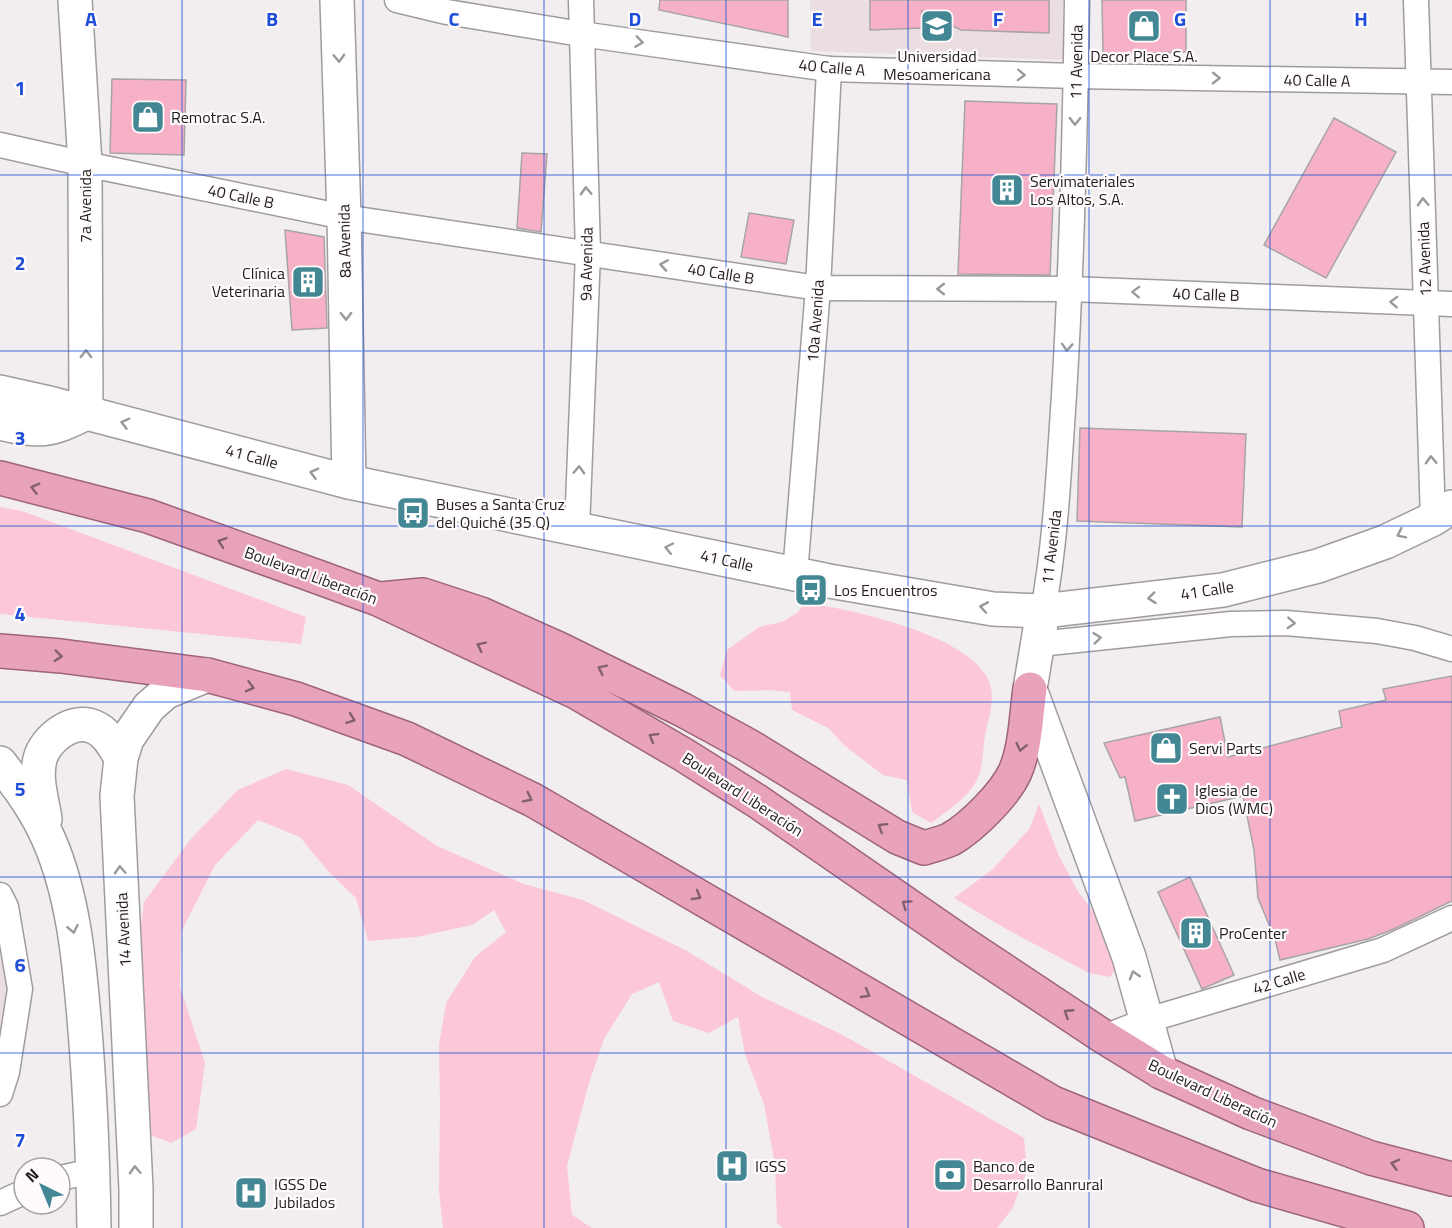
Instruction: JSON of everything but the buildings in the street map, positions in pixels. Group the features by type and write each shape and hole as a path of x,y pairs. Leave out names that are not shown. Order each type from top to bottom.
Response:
{"highway":[{"name":"Boulevard Liberación","path":"0,478 148,516 378,599 576,692 757,801 967,946 1161,1072 1251,1113 1349,1150 1452,1179"},
{"path":"378,599 423,595 481,614 560,649 749,746 897,837 924,848 949,840 973,823 998,797 1015,772 1022,746 1030,689"},
{"path":"0,651 60,656 207,675 296,699 407,739 533,800 1053,1103 1257,1185 1407,1228"}],"main road":[{"name":"7a Avenida","path":"75,0 85,164 86,413"},
{"name":"8a Avenida","path":"337,0 349,482"},
{"name":"41 Calle","path":"0,392 349,482 795,574 993,609 1043,611 1223,590 1318,566 1385,542 1442,513"},
{"path":"0,423 33,430 60,427 86,413"},
{"name":"11 Avenida","path":"1030,689 1043,611"},
{"name":"14 Avenida","path":"136,1228 117,796 121,758 127,739 149,707 166,692 207,675"},
{"path":"1030,689 1129,957 1161,1072"},
{"path":"94,1228 88,1061 80,963 66,890 50,841 38,781 40,758 49,742 65,729 82,724 94,726 108,737 121,758"},
{"path":"0,763 29,800 50,841"}],"street":[{"name":"40 Calle A","path":"397,0 447,12 581,34 829,69 1076,76 1452,82"},
{"name":"9a Avenida","path":"577,528 588,253 581,0"},
{"name":"11 Avenida","path":"1043,611 1056,521 1070,289 1077,0"},
{"name":"12 Avenida","path":"1416,0 1426,303 1442,513"},
{"name":"10a Avenida","path":"795,574 818,288 829,69"},
{"name":"40 Calle B","path":"0,145 344,217 818,288 1070,289 1452,304"},
{"path":"1039,644 1231,624 1286,623 1377,631 1415,638 1452,649"},
{"path":"0,895 6,907 20,989 7,1072 0,1094"},
{"name":"42 Calle","path":"1104,1037 1148,1020 1383,950 1452,918"},
{"path":"72,1176 93,1171"}],"shaded area":[{"name":"Universidad Mesoamericana","path":"810,0 1063,0 1063,60 811,51"},
{"path":"0,507 22,511 306,617 301,644 0,614"},
{"path":"805,603 877,618 931,636 955,648 974,662 987,677 992,698 979,775 965,796 931,823 912,812 907,780 883,775 844,745 828,728 792,710 790,692 734,691 720,675 727,650 759,627 782,622 797,613"},
{"path":"286,769 348,785 437,846 524,884 583,900 687,951 762,997 841,1034 1024,1138 1027,1171 1012,1209 997,1228 783,1228 777,1223 775,1165 764,1104 745,1054 738,1017 709,1033 673,1021 659,982 632,994 604,1039 588,1086 567,1166 572,1215 592,1228 443,1228 439,1191 439,1045 446,1003 475,957 506,932 494,910 472,925 416,937 368,941 356,898 328,871 300,837 258,820 215,865 181,932 180,987 205,1063 196,1129 171,1143 145,1133 135,980 144,902 190,840 238,790"},
{"path":"1039,804 1059,856 1077,890 1098,918 1120,963 1110,977 1089,973 954,898 993,869 1030,828"},
{"path":"0,919 12,1002 0,1066"}],"place":[{"name":"Universidad Mesoamericana","path":"937,26"},
{"name":"Decor Place S.A.","path":"1144,26"},
{"name":"Remotrac S.A.","path":"148,117"},
{"name":"Servimateriales Los Altos, S.A.","path":"1007,190"},
{"name":"Clínica Veterinaria","path":"308,282"},
{"name":"Buses a Santa Cruz del Quiché (35 Q)","path":"413,513"},
{"name":"Los Encuentros","path":"811,590"},
{"name":"Servi Parts","path":"1166,748"},
{"name":"Iglesia de Dios (WMC)","path":"1172,799"},
{"name":"ProCenter","path":"1196,933"},
{"name":"IGSS","path":"732,1166"},
{"name":"Banco de Desarrollo Banrural","path":"950,1175"},
{"name":"IGSS De Jubilados","path":"251,1193"}]}
